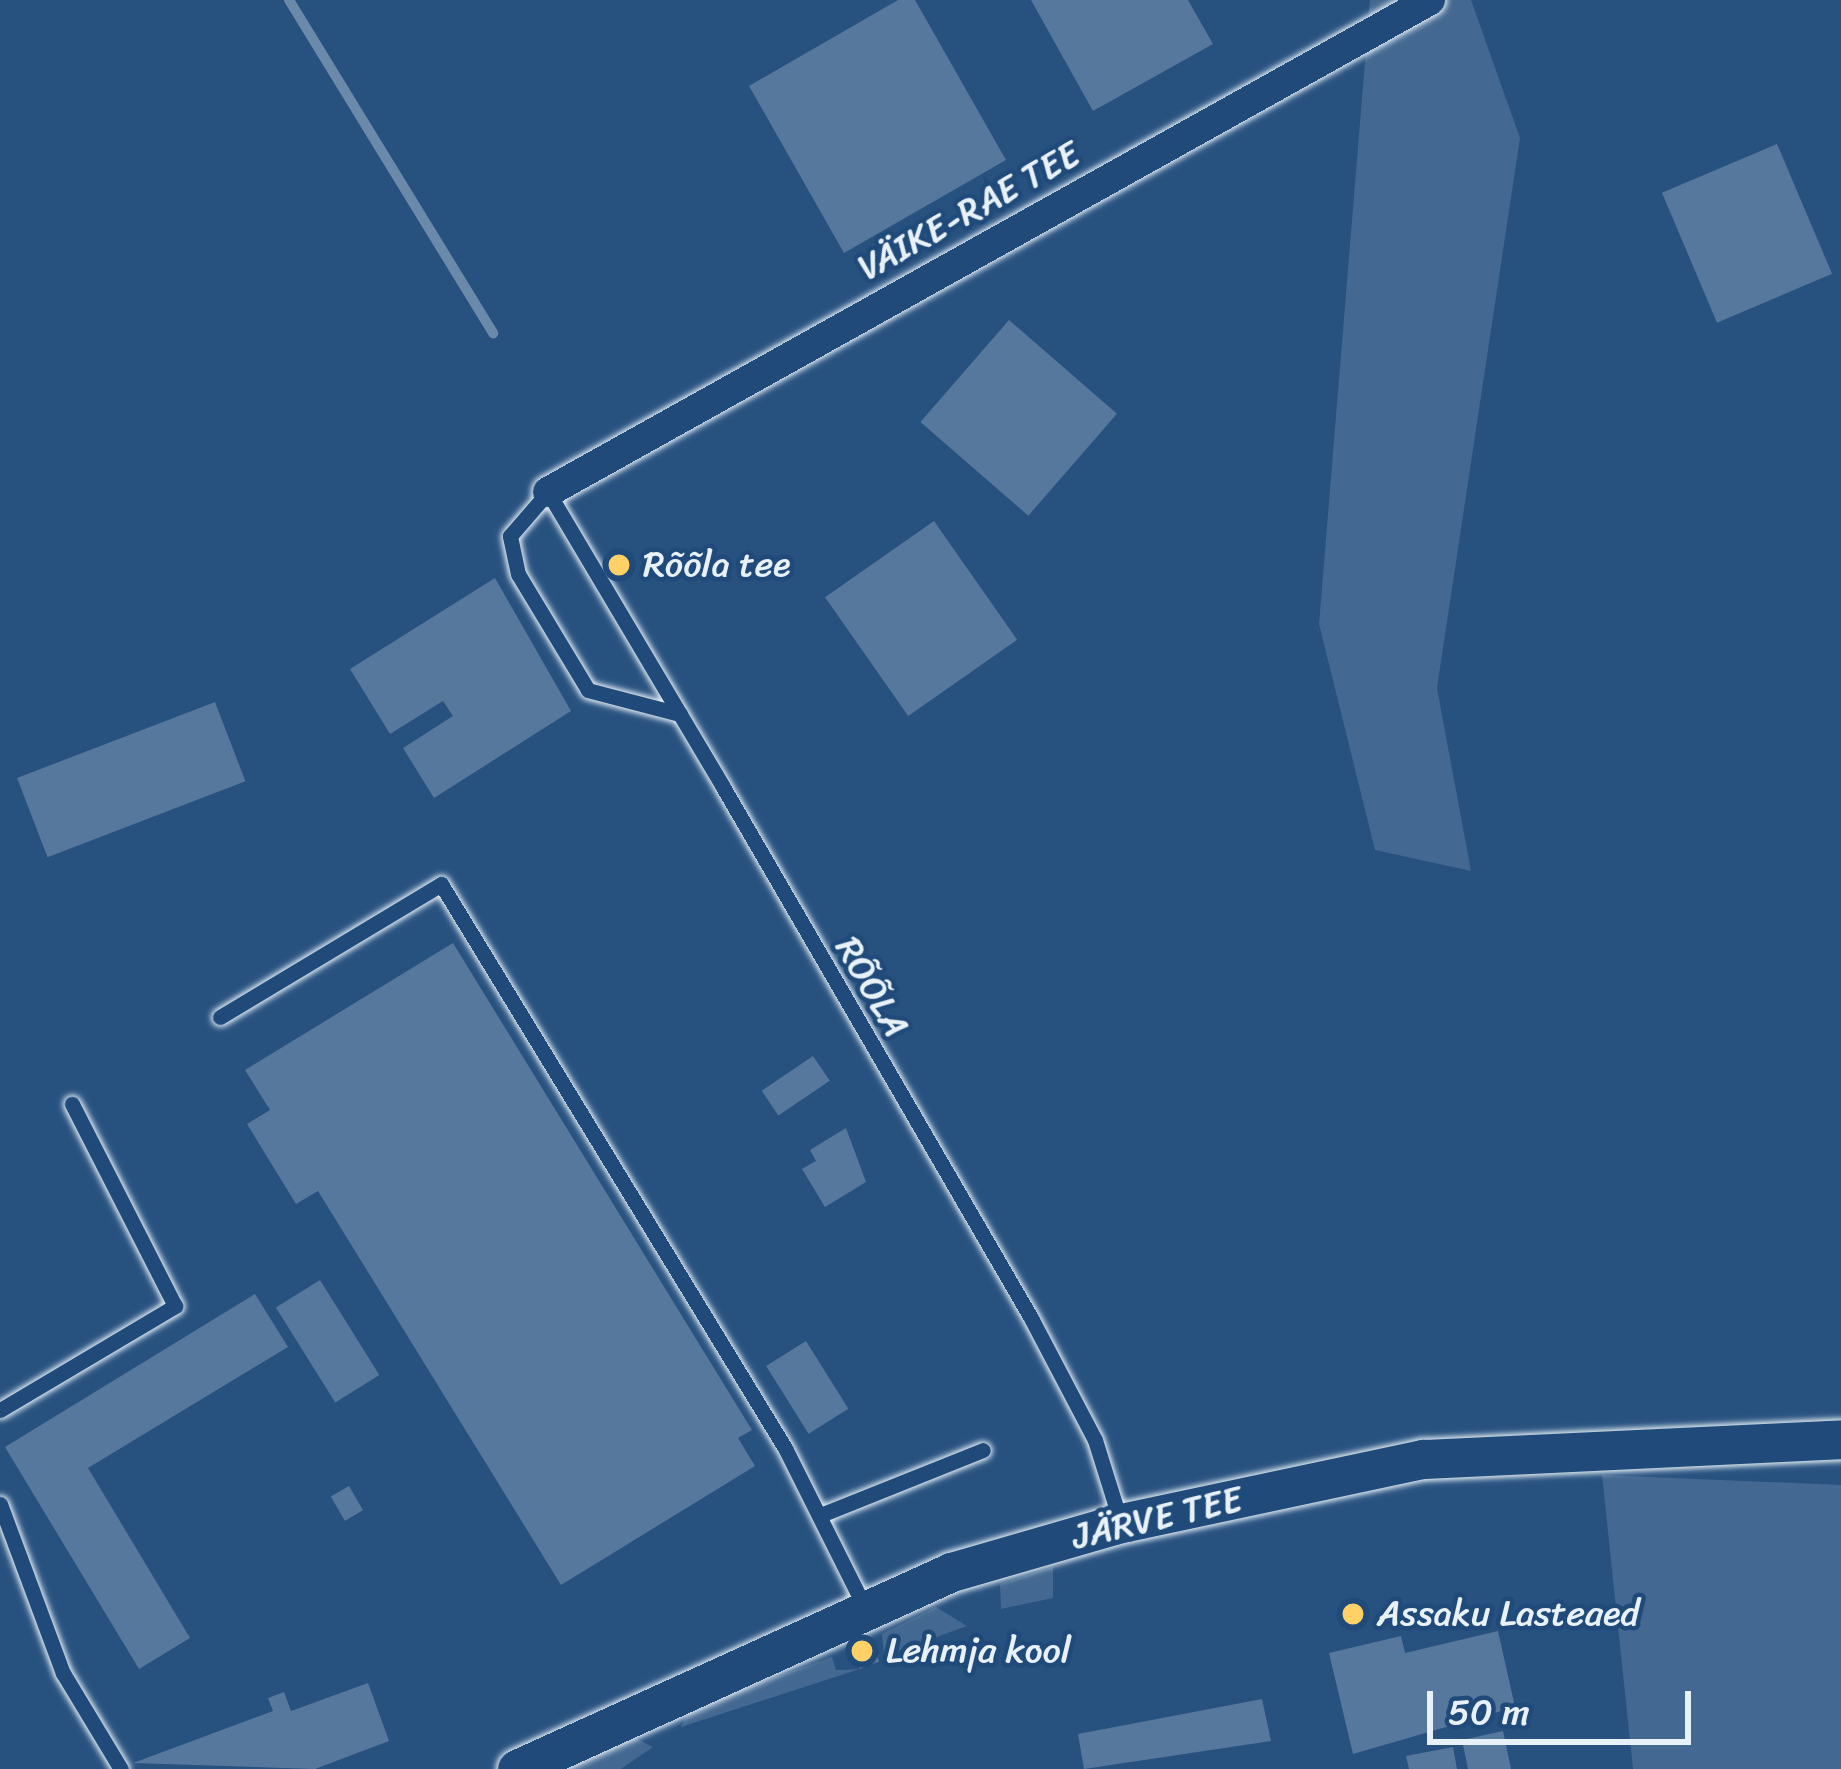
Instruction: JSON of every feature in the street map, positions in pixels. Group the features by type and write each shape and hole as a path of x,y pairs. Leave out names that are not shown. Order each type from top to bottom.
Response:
{"street":[{"name":"VÄIKE-RAE TEE","path":"548,492 1430,0"},
{"name":"JÄRVE TEE","path":"517,1769 865,1608 1121,1523 1423,1459 1841,1439"}],"lane":[{"name":"RÕÕLA","path":"548,492 1031,1318 1095,1440 1121,1523"},
{"path":"548,492 510,536 518,574 588,690 680,714"},
{"path":"220,1018 442,884 823,1514 865,1608"},
{"path":"0,1410 175,1306 72,1104"},
{"path":"823,1514 982,1450"},
{"path":"0,1504 63,1673 121,1769"}],"shaded area":[{"path":"1370,0 1471,0 1520,138 1437,688 1471,871 1375,850 1319,624"},
{"path":"1602,1475 1841,1485 1841,1769 1633,1769"},
{"path":"1053,1567 1053,1598 1001,1609 1000,1584"},
{"path":"936,1607 967,1626 884,1656 882,1634"},
{"path":"832,1657 836,1670 860,1669 681,1727 691,1707"},
{"path":"633,1737 653,1747 621,1769 561,1769"}],"building":[{"path":"898,0 915,0 1006,160 844,253 749,86"},
{"path":"1031,0 1188,0 1213,44 1093,111"},
{"path":"1777,144 1832,274 1717,323 1662,193"},
{"path":"1009,320 1117,414 1028,516 920,422"},
{"path":"934,521 1017,640 908,716 825,597"},
{"path":"495,578 571,711 434,798 403,748 453,716 443,701 390,734 350,669"},
{"path":"215,702 245,781 48,857 17,778"},
{"path":"453,943 752,1430 738,1438 755,1466 561,1585 318,1191 296,1204 247,1124 270,1110 245,1070"},
{"path":"813,1056 830,1081 778,1116 762,1091"},
{"path":"846,1128 866,1182 825,1207 802,1169 816,1161 810,1150"},
{"path":"320,1280 379,1375 335,1403 276,1308"},
{"path":"255,1294 288,1347 88,1468 190,1638 139,1669 5,1447"},
{"path":"806,1341 848,1409 809,1434 766,1366"},
{"path":"349,1486 363,1510 345,1521 331,1496"},
{"path":"1498,1631 1515,1707 1353,1754 1329,1653 1401,1636 1405,1653"},
{"path":"876,1653 879,1661 860,1669 856,1661"},
{"path":"368,1683 389,1741 315,1769 133,1763 273,1711 268,1698 284,1692 291,1711"},
{"path":"1262,1699 1271,1741 1084,1769 1078,1734"},
{"path":"1503,1731 1511,1769 1468,1769 1462,1740"},
{"path":"1453,1747 1457,1769 1409,1769 1406,1756"}],"waterway":[{"path":"289,0 493,333"}],"place":[{"name":"Rõõla tee","path":"619,565"},
{"name":"Assaku Lasteaed","path":"1353,1614"},
{"name":"Lehmja kool","path":"862,1651"}]}
